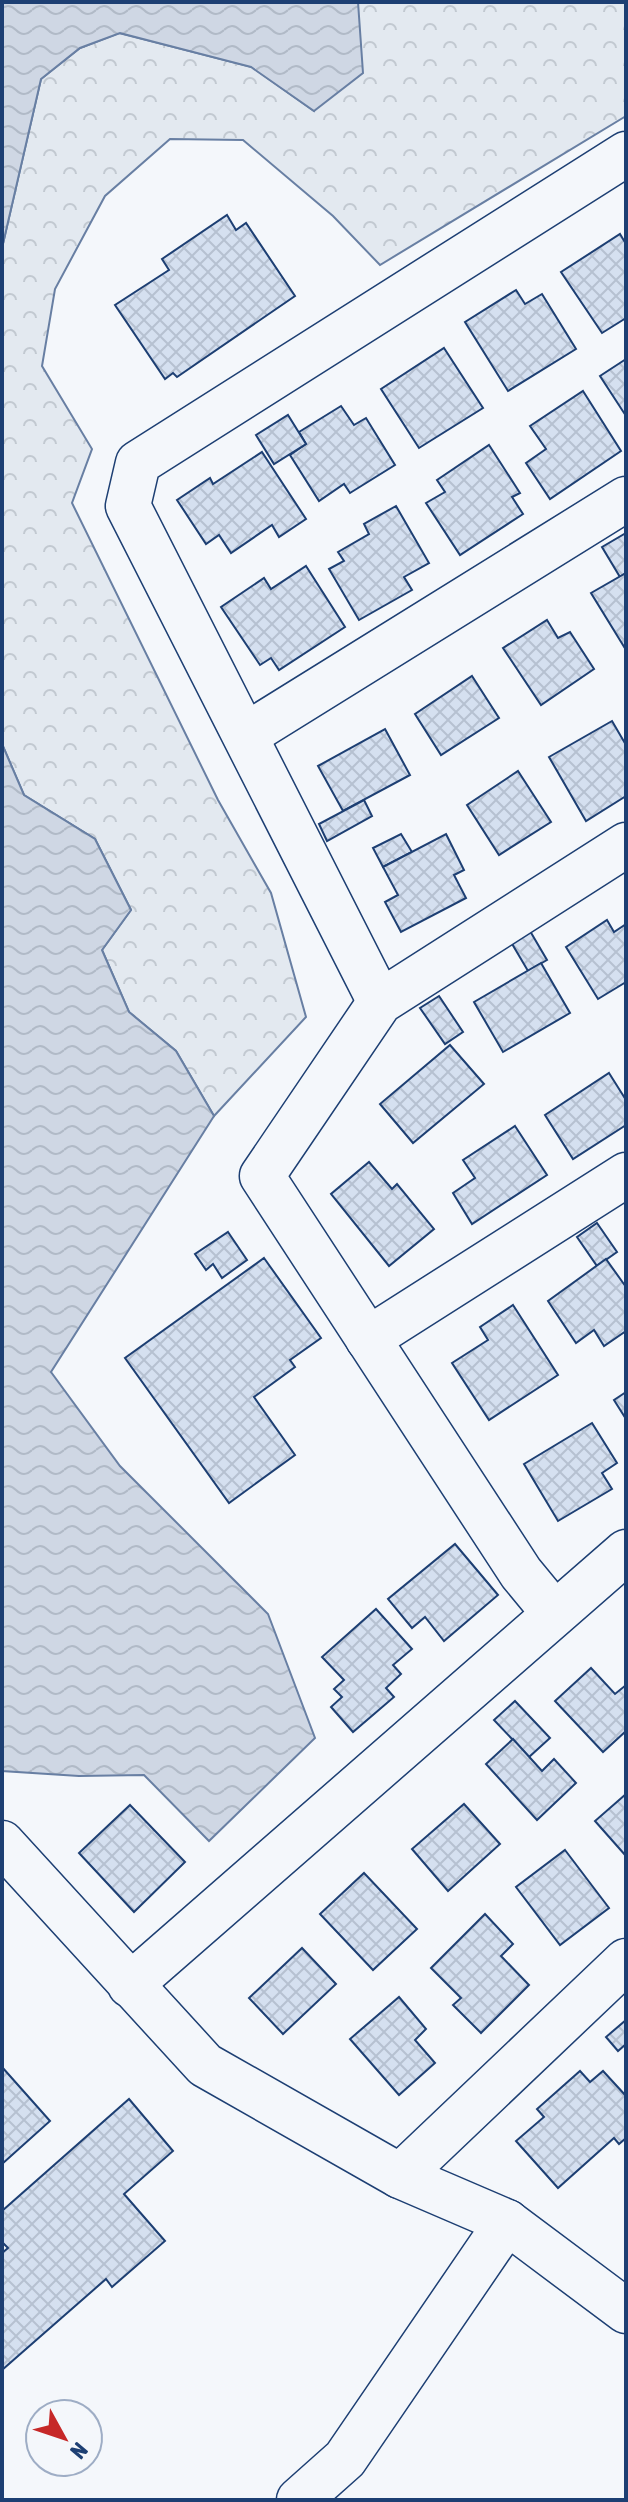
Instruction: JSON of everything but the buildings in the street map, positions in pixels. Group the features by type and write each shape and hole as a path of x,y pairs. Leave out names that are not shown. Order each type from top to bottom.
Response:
{"street":[{"path":"380,1002 128,506 138,463 626,154"},
{"path":"246,735 626,499"},
{"path":"554,1613 521,1573 262,1176 380,1002 626,845"},
{"path":"368,1339 626,1175"},
{"path":"130,1985 626,1552"},
{"path":"2,1843 205,2065 400,2176 507,2222 626,2311"},
{"path":"400,2176 626,1961"},
{"path":"299,2500 345,2459 507,2222"}],"green space":[{"path":"358,2 626,2 626,116 380,265 333,216 243,140 170,139 105,196 55,289 42,366 92,449 72,503 218,800 271,893 306,1017 214,1116 176,1051 129,1012 102,950 131,910 95,839 24,795 2,744 2,248 41,79 80,48 119,33 252,67 314,111"}],"water":[{"path":"2,2 358,2 363,73 314,111 251,67 120,33 80,48 41,79 2,248"},
{"path":"2,744 24,795 95,839 131,910 102,950 129,1012 176,1051 214,1116 51,1372 120,1466 268,1614 315,1738 209,1841 144,1775 79,1776 2,1771"}]}
